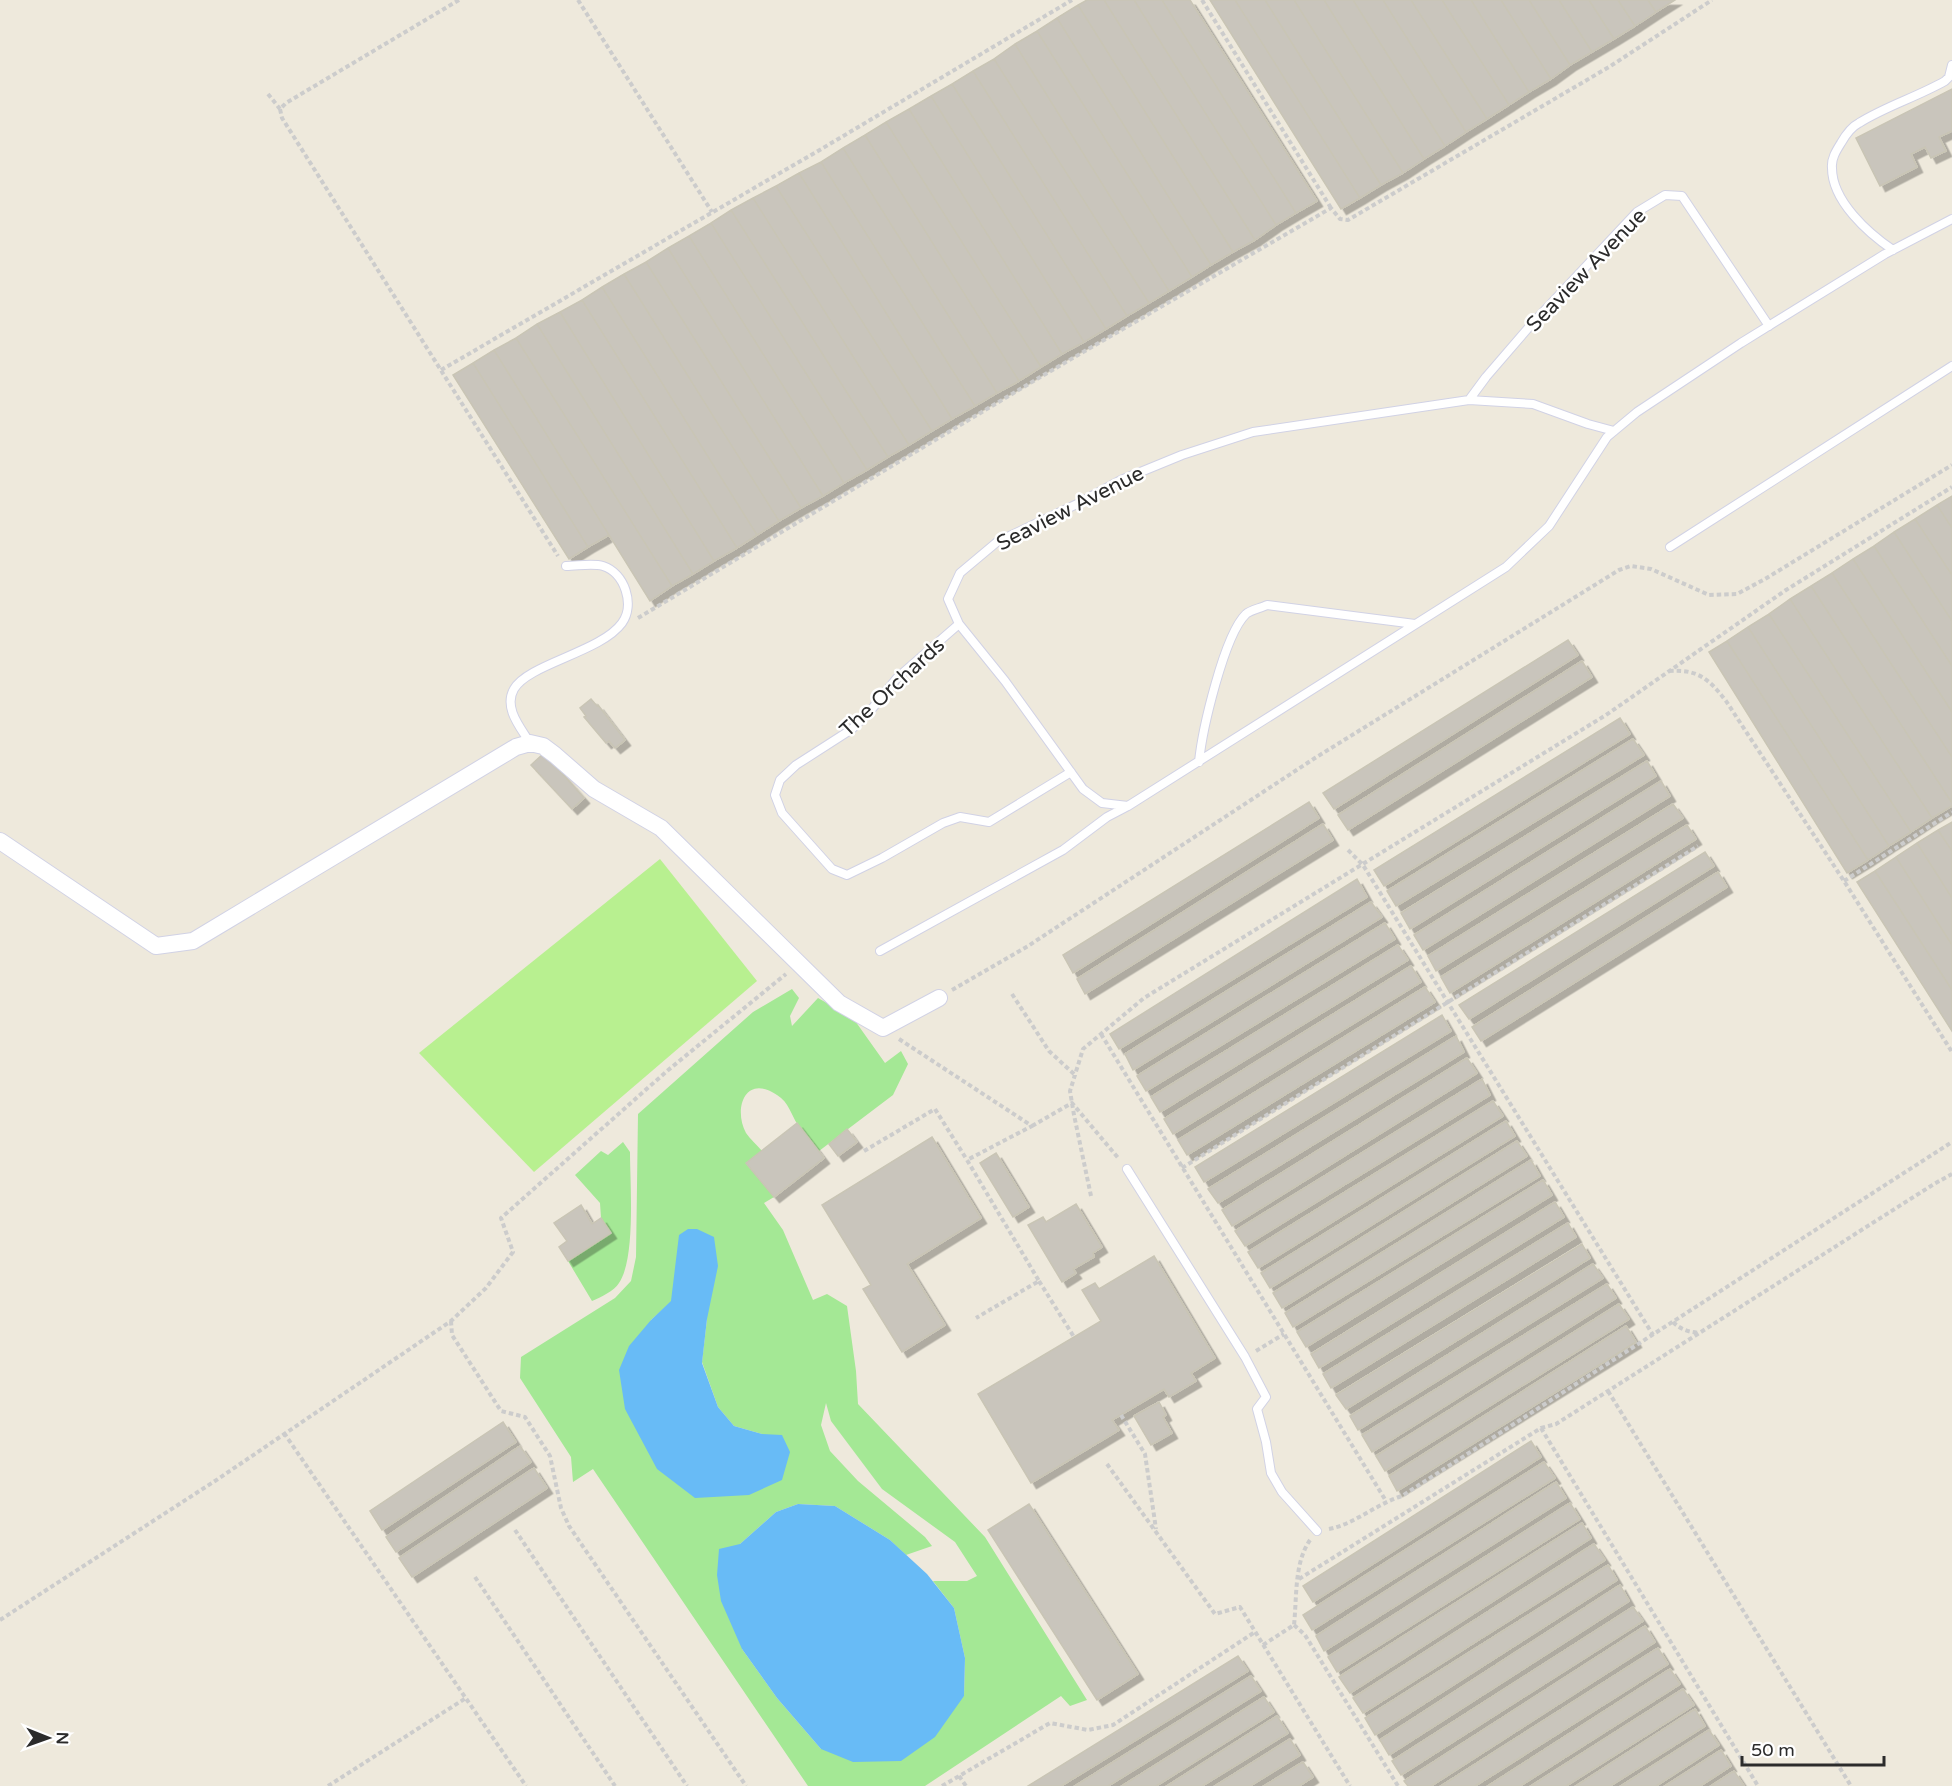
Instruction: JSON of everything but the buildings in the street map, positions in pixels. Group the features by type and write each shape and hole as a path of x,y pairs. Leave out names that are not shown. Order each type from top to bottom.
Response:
{"street":[{"path":"0,841 156,946 193,941 516,747 530,743 543,746 594,789 661,828 839,1003 883,1028 939,998"}],"lane":[{"path":"1893,250 1864,229 1849,210 1834,184 1832,168 1834,154 1856,124 1945,81 1949,77 1952,65"},
{"name":"Seaview Avenue","path":"1469,400 1530,326 1592,259 1637,212 1665,195 1682,196 1769,326"},
{"path":"880,951 1063,850 1107,817 1199,762 1506,567 1549,526 1607,437 1637,412 1799,307 1893,250 1952,219"},
{"path":"1670,548 1952,366"},
{"name":"Seaview Avenue","path":"1128,806 1102,802 1083,789 1005,681 959,624 948,599 960,573 997,542 1121,480 1182,454 1253,432 1469,400 1533,404 1614,431"},
{"path":"530,743 513,715 510,702 514,689 537,672 594,644 616,630 624,620 629,608 627,593 615,573 604,566 566,566"},
{"path":"1199,762 1201,742 1217,681 1231,637 1246,614 1267,605 1416,624"},
{"name":"The Orchards","path":"959,624 897,678 852,729 796,765 780,780 774,795 782,813 832,869 847,875 943,823 960,817 989,822 1071,772"},
{"path":"1127,1169 1245,1357 1266,1397 1257,1409 1271,1473 1282,1492 1317,1531"}],"path":[{"path":"280,109 296,97 459,0"},
{"path":"578,0 712,212"},
{"path":"441,370 1072,0"},
{"path":"1202,0 1331,208 1340,219 1348,220 1609,68 1712,0"},
{"path":"268,94 280,109 282,118 566,566"},
{"path":"616,630 1042,376 1331,208"},
{"path":"939,998 1028,946 1315,758 1619,570 1631,566 1651,569 1709,594 1737,594 1952,465"},
{"path":"1091,1196 1070,1091 1083,1049 1144,998 1606,715 1786,590 1952,487"},
{"path":"1668,671 1692,672 1704,677 1726,700 1952,1052"},
{"path":"1844,881 1952,812"},
{"path":"1182,1167 1698,846"},
{"path":"1348,850 1363,865 1653,1335"},
{"path":"0,1620 218,1479 284,1432 451,1321 486,1288 513,1252 501,1218 667,1071 798,964"},
{"path":"1012,994 1049,1051 1075,1075"},
{"path":"883,1028 1032,1126"},
{"path":"1101,1034 1386,1501"},
{"path":"967,1160 1072,1103"},
{"path":"1072,1103 1127,1169"},
{"path":"864,1151 935,1109 1074,1337"},
{"path":"1294,1625 1300,1563 1305,1547 1317,1531 1340,1527 1386,1501 1402,1497 1952,1142"},
{"path":"1298,1580 1541,1428 1556,1424 1952,1174"},
{"path":"976,1318 1039,1281"},
{"path":"451,1321 452,1335 501,1411 525,1417 550,1456 561,1509 569,1526 746,1786"},
{"path":"1673,1322 1690,1332 1701,1333"},
{"path":"1245,1357 1284,1334"},
{"path":"1608,1391 1851,1786"},
{"path":"1121,1415 1145,1454 1157,1533"},
{"path":"1541,1428 1758,1786"},
{"path":"284,1432 526,1786"},
{"path":"1107,1464 1215,1614 1240,1607 1350,1786"},
{"path":"515,1530 687,1786"},
{"path":"475,1577 615,1786"},
{"path":"1263,1645 1294,1625"},
{"path":"1294,1625 1305,1635 1398,1786"},
{"path":"942,1786 1050,1723 1088,1730 1113,1725 1255,1632"},
{"path":"328,1786 466,1698"},
{"path":"959,1776 966,1786"}],"green space":[{"path":"660,859 757,981 534,1172 419,1053"},
{"path":"792,989 799,998 790,1016 792,1026 818,998 853,1018 885,1063 901,1051 908,1064 893,1095 819,1151 798,1125 781,1098 766,1089 757,1088 750,1091 742,1105 742,1124 746,1133 762,1151 747,1163 774,1197 764,1203 783,1230 813,1300 827,1294 847,1306 858,1404 985,1537 1087,1700 1070,1706 1061,1696 925,1786 808,1786 593,1469 573,1482 571,1457 520,1378 521,1357 615,1298 631,1281 636,1257 638,1114 753,1012","holes":["672,1301 707,1319 702,1362 718,1407 734,1426 762,1434 625,1409 651,1320","826,1403 831,1421 882,1489 955,1542 977,1576 967,1581 933,1581 954,1608 965,1658 964,1696 821,1749 777,1698 742,1649 740,1544 776,1512 798,1504 835,1506 890,1540 906,1555 932,1546 925,1537 858,1481 830,1451 821,1425"]},
{"path":"623,1142 630,1152 631,1220 628,1256 617,1286 592,1301 568,1261 611,1233 601,1218 600,1203 575,1175 601,1151 608,1155"}],"water":[{"path":"688,1229 697,1229 714,1237 718,1266 707,1319 702,1363 718,1407 734,1426 762,1434 782,1435 790,1452 782,1480 749,1495 695,1498 657,1469 625,1409 619,1370 629,1346 671,1301 679,1235"},
{"path":"798,1504 835,1506 890,1540 927,1574 954,1608 965,1658 964,1696 935,1737 901,1761 853,1762 821,1749 777,1698 742,1649 721,1601 717,1575 719,1549 740,1544 776,1512"}]}
